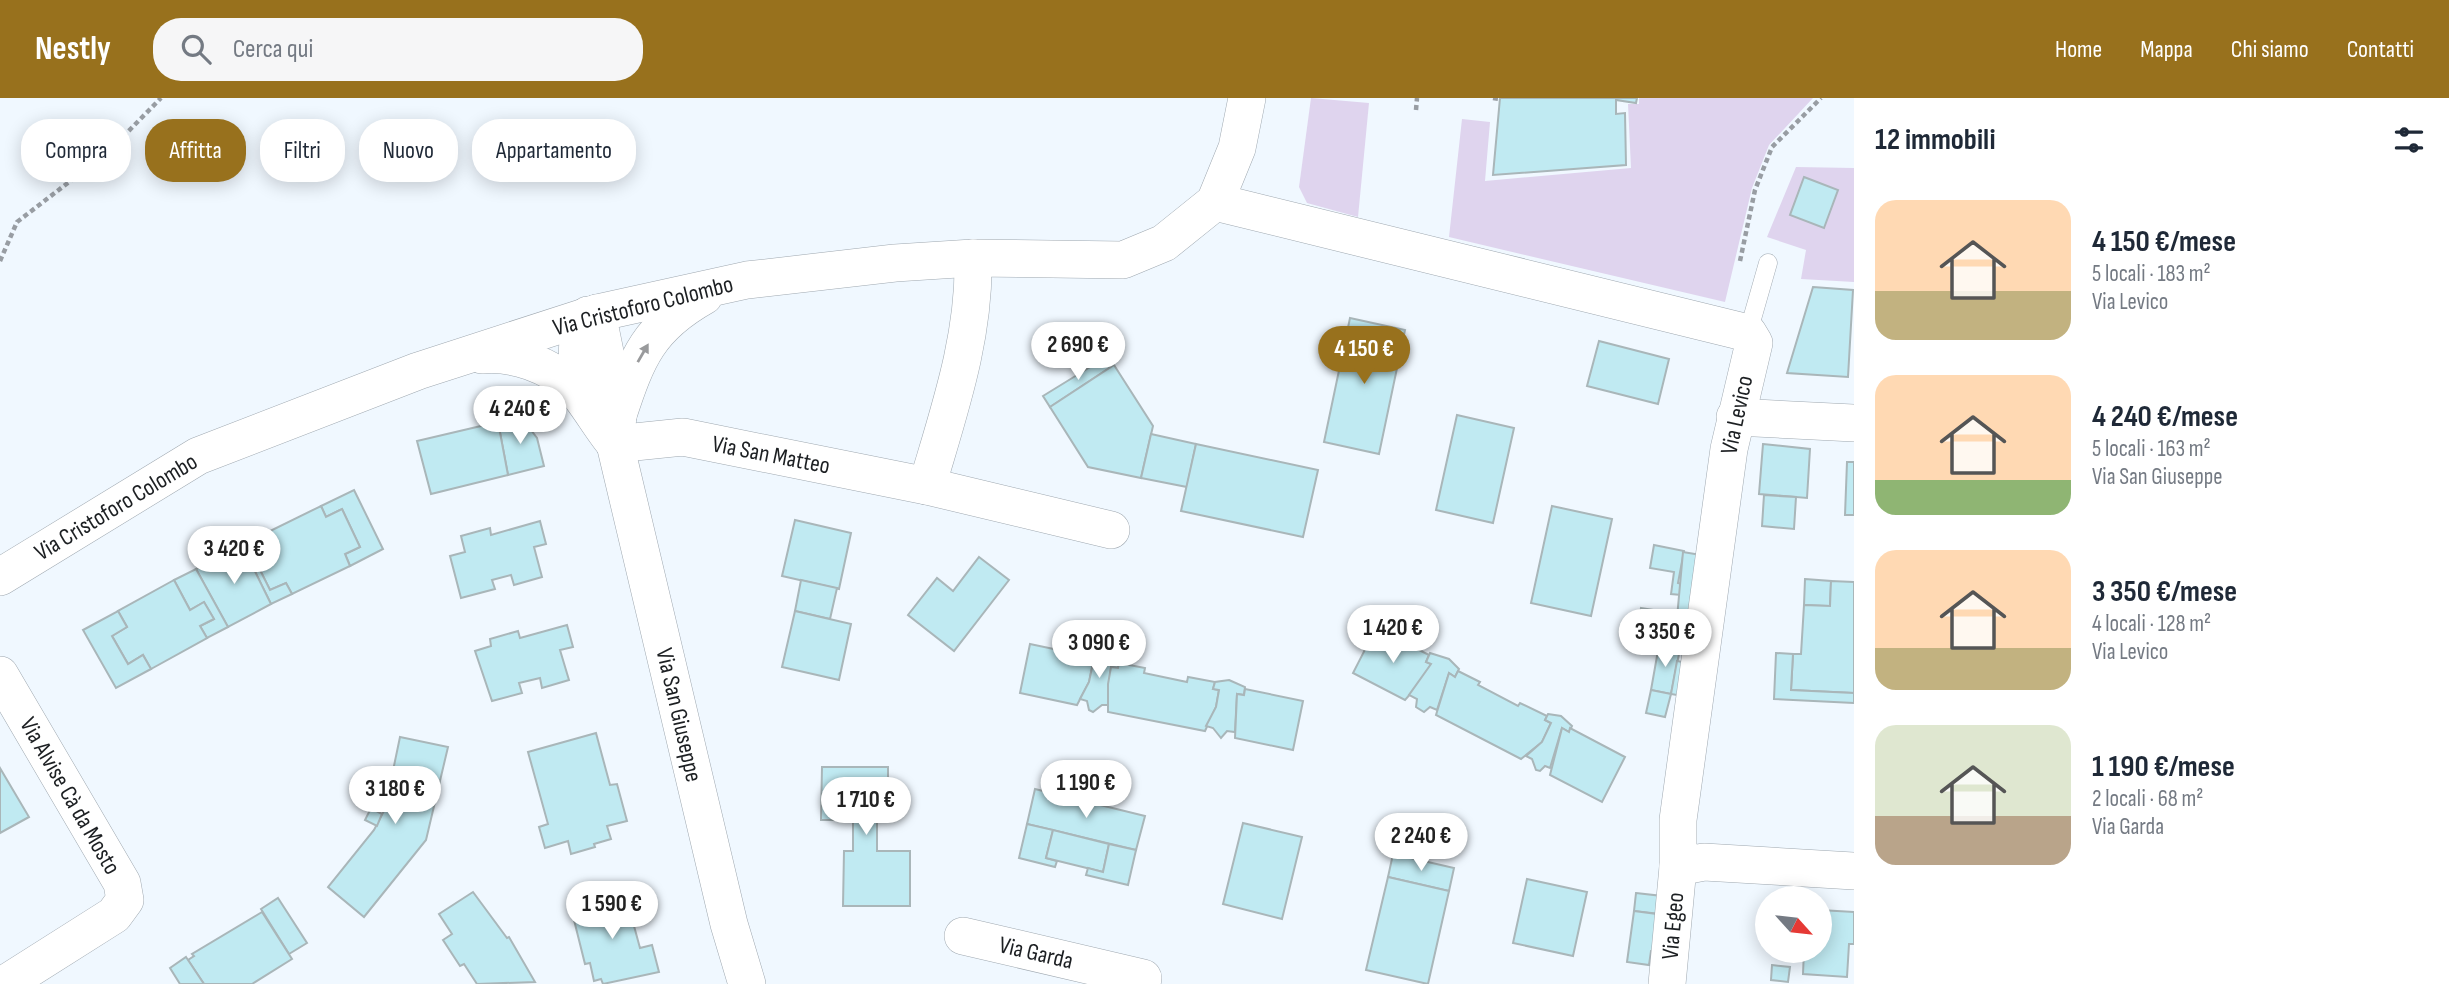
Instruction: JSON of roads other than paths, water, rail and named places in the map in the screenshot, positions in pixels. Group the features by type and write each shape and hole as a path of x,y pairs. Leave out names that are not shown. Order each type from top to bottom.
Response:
{"street":[{"name":"Via Cristoforo Colombo","path":"0,578 198,456 462,356 592,314 723,286 895,263 973,258 1124,261 1164,243 1215,202 1237,148 1247,98"},
{"path":"1215,202 1748,333"},
{"path":"927,486 968,342 974,286 973,258"},
{"path":"609,427 641,353 659,327 688,305 723,286"},
{"name":"Via San Giuseppe","path":"592,314 609,427 729,925 747,984"},
{"name":"Via Levico","path":"1678,867 1678,820 1735,417 1754,343 1748,333"},
{"name":"Via San Giuseppe","path":"462,356 496,354 525,360 551,372 574,387 609,427"},
{"path":"1735,417 1854,423"},
{"name":"Via San Matteo","path":"609,427 683,437 927,486 1111,530"},
{"name":"Via Alvise Cà da Mosto","path":"0,675 122,883 125,900 114,915 5,984"},
{"path":"1678,867 1704,862 1854,871"},
{"name":"Via Egeo","path":"1667,984 1678,867"},
{"name":"Via Garda","path":"963,936 1143,978 1142,984"}],"lane":[{"path":"1748,333 1768,263"}]}
